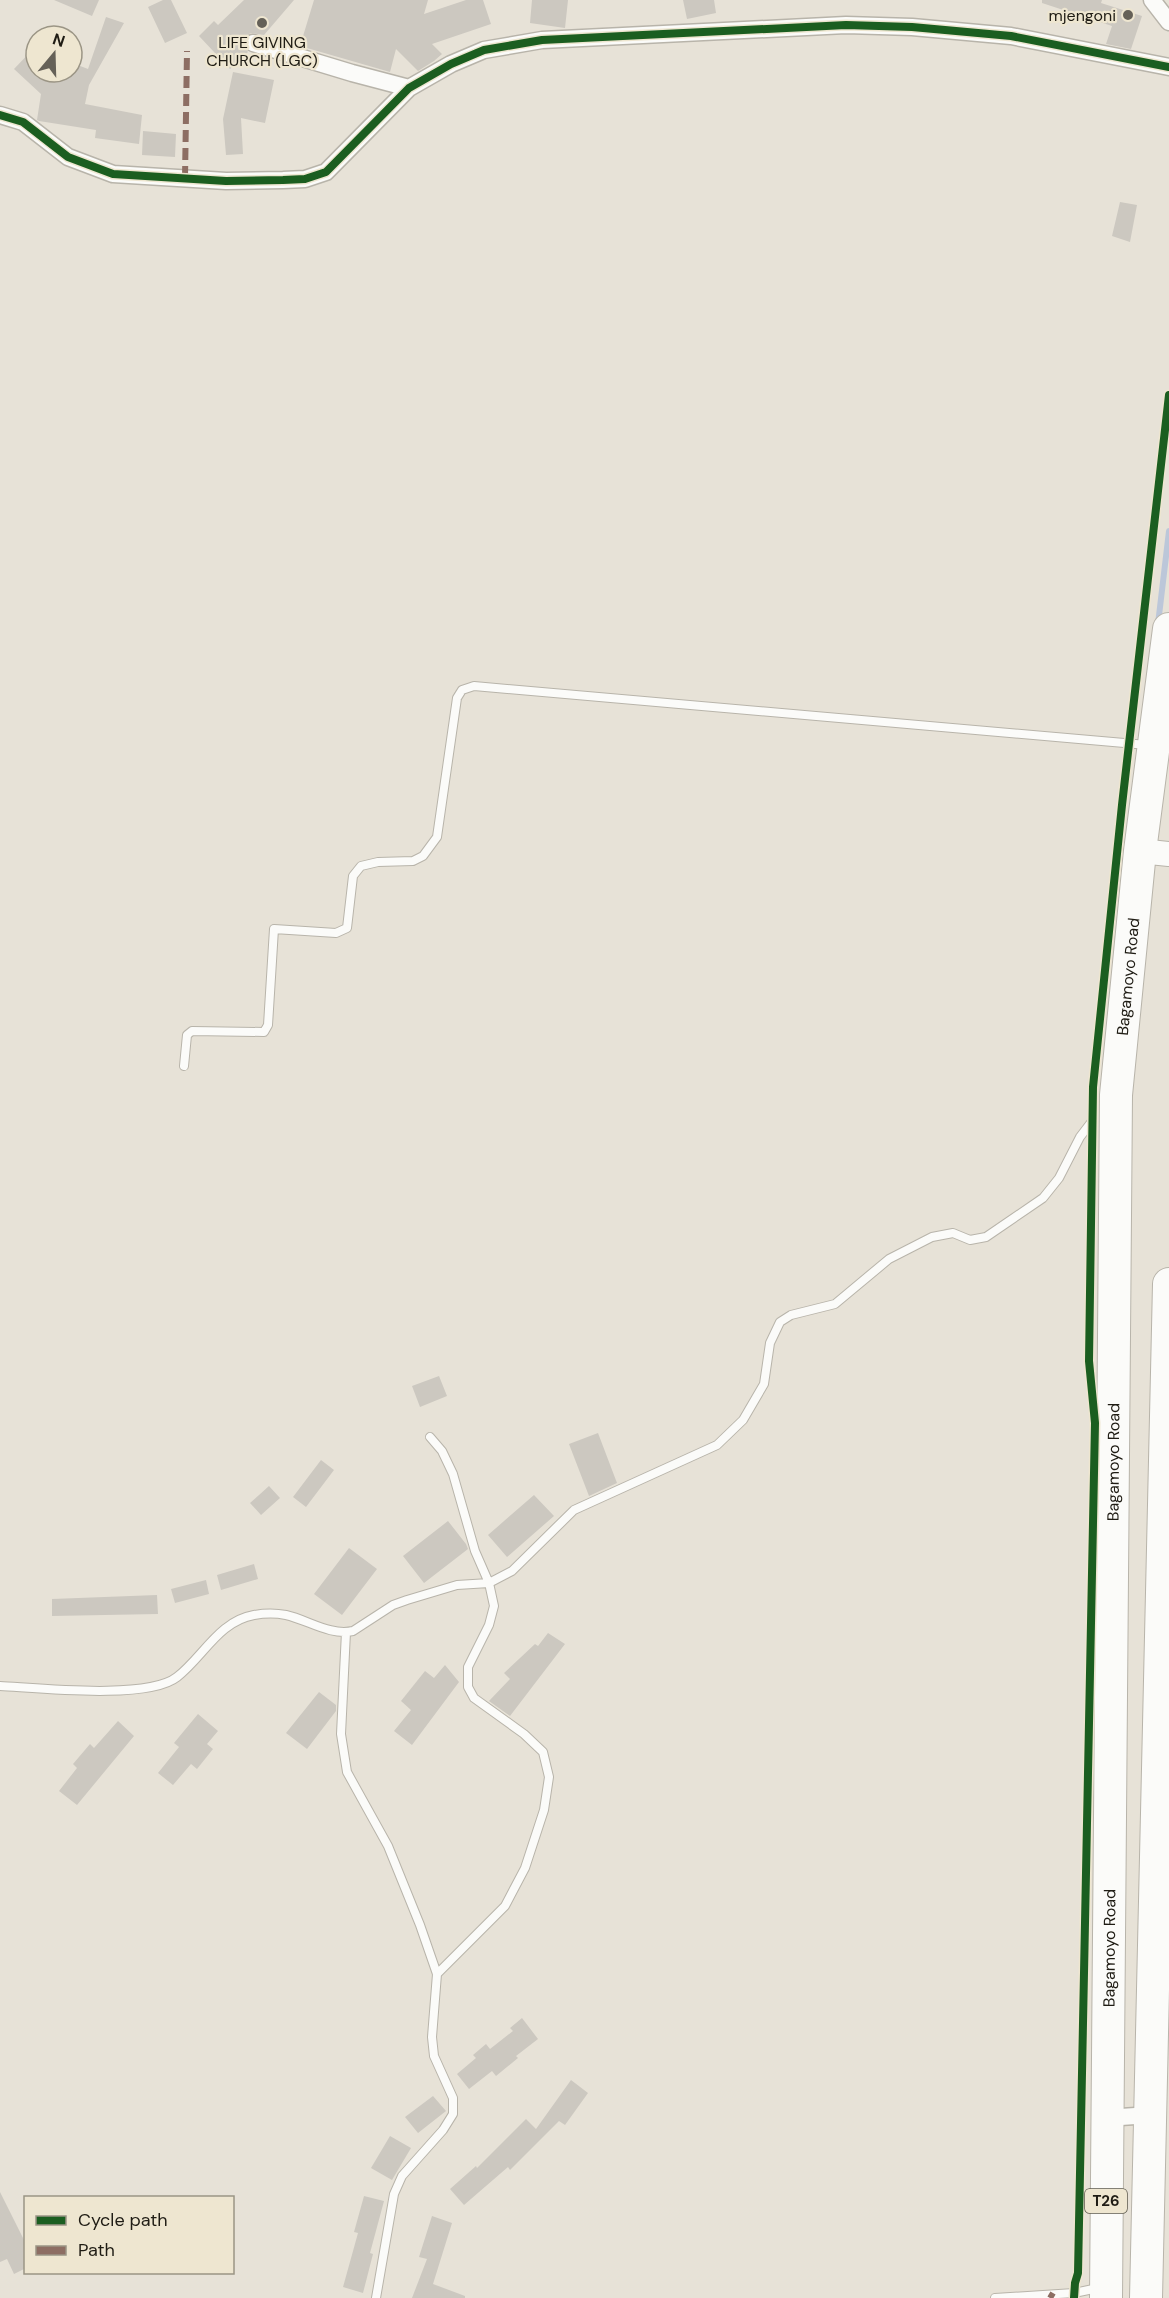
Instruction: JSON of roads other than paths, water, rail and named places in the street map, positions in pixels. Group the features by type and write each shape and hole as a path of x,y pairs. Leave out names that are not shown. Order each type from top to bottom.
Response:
{"highway":[{"name":"Bagamoyo Road","path":"1106,2291 1116,1095 1154,853 1154,745 1169,629"},
{"name":"T26","path":"1146,2298 1154,2115 1169,1284"}],"street":[{"path":"1152,0 1169,22"},
{"path":"0,115 23,122 68,157 113,174 226,181 283,180 305,179 326,172 409,87 451,64 484,50 542,40 846,25 922,28 1011,36 1169,67"},
{"path":"253,43 352,73 409,87"},
{"path":"1106,2118 1154,2115"}],"lane":[{"path":"184,1065 188,1035 192,1031 264,1032 268,1025 274,929 336,933 347,928 352,876 361,866 378,862 413,861 423,856 437,837 457,698 462,690 474,686 1154,745"},
{"path":"0,1686 85,1690 146,1689 161,1686 177,1678 209,1643 231,1625 252,1616 286,1615 332,1631 346,1632 352,1631 393,1605 407,1599 457,1585 489,1583 512,1571 574,1510 717,1445 743,1420 764,1384 770,1343 780,1322 791,1315 835,1304 889,1258 932,1237 953,1233 970,1240 986,1237 1043,1198 1059,1178 1080,1137 1093,1120"},
{"path":"430,1437 442,1452 453,1474 475,1551 489,1583 494,1606 493,1615 471,1659 466,1675 468,1687 474,1698 524,1734 543,1752 549,1777 544,1810 525,1868 505,1906 437,1974"},
{"path":"346,1632 341,1734 347,1772 388,1846 437,1974 432,2037 434,2056 453,2098 453,2114 443,2130 402,2176 394,2194 376,2298"},
{"path":"995,2298 1106,2291"}],"waterway":[{"path":"1158,624 1169,531"}],"place":[{"name":"mjengoni","path":"1128,15"},
{"name":"LIFE GIVING CHURCH (LGC)","path":"262,23"}]}
